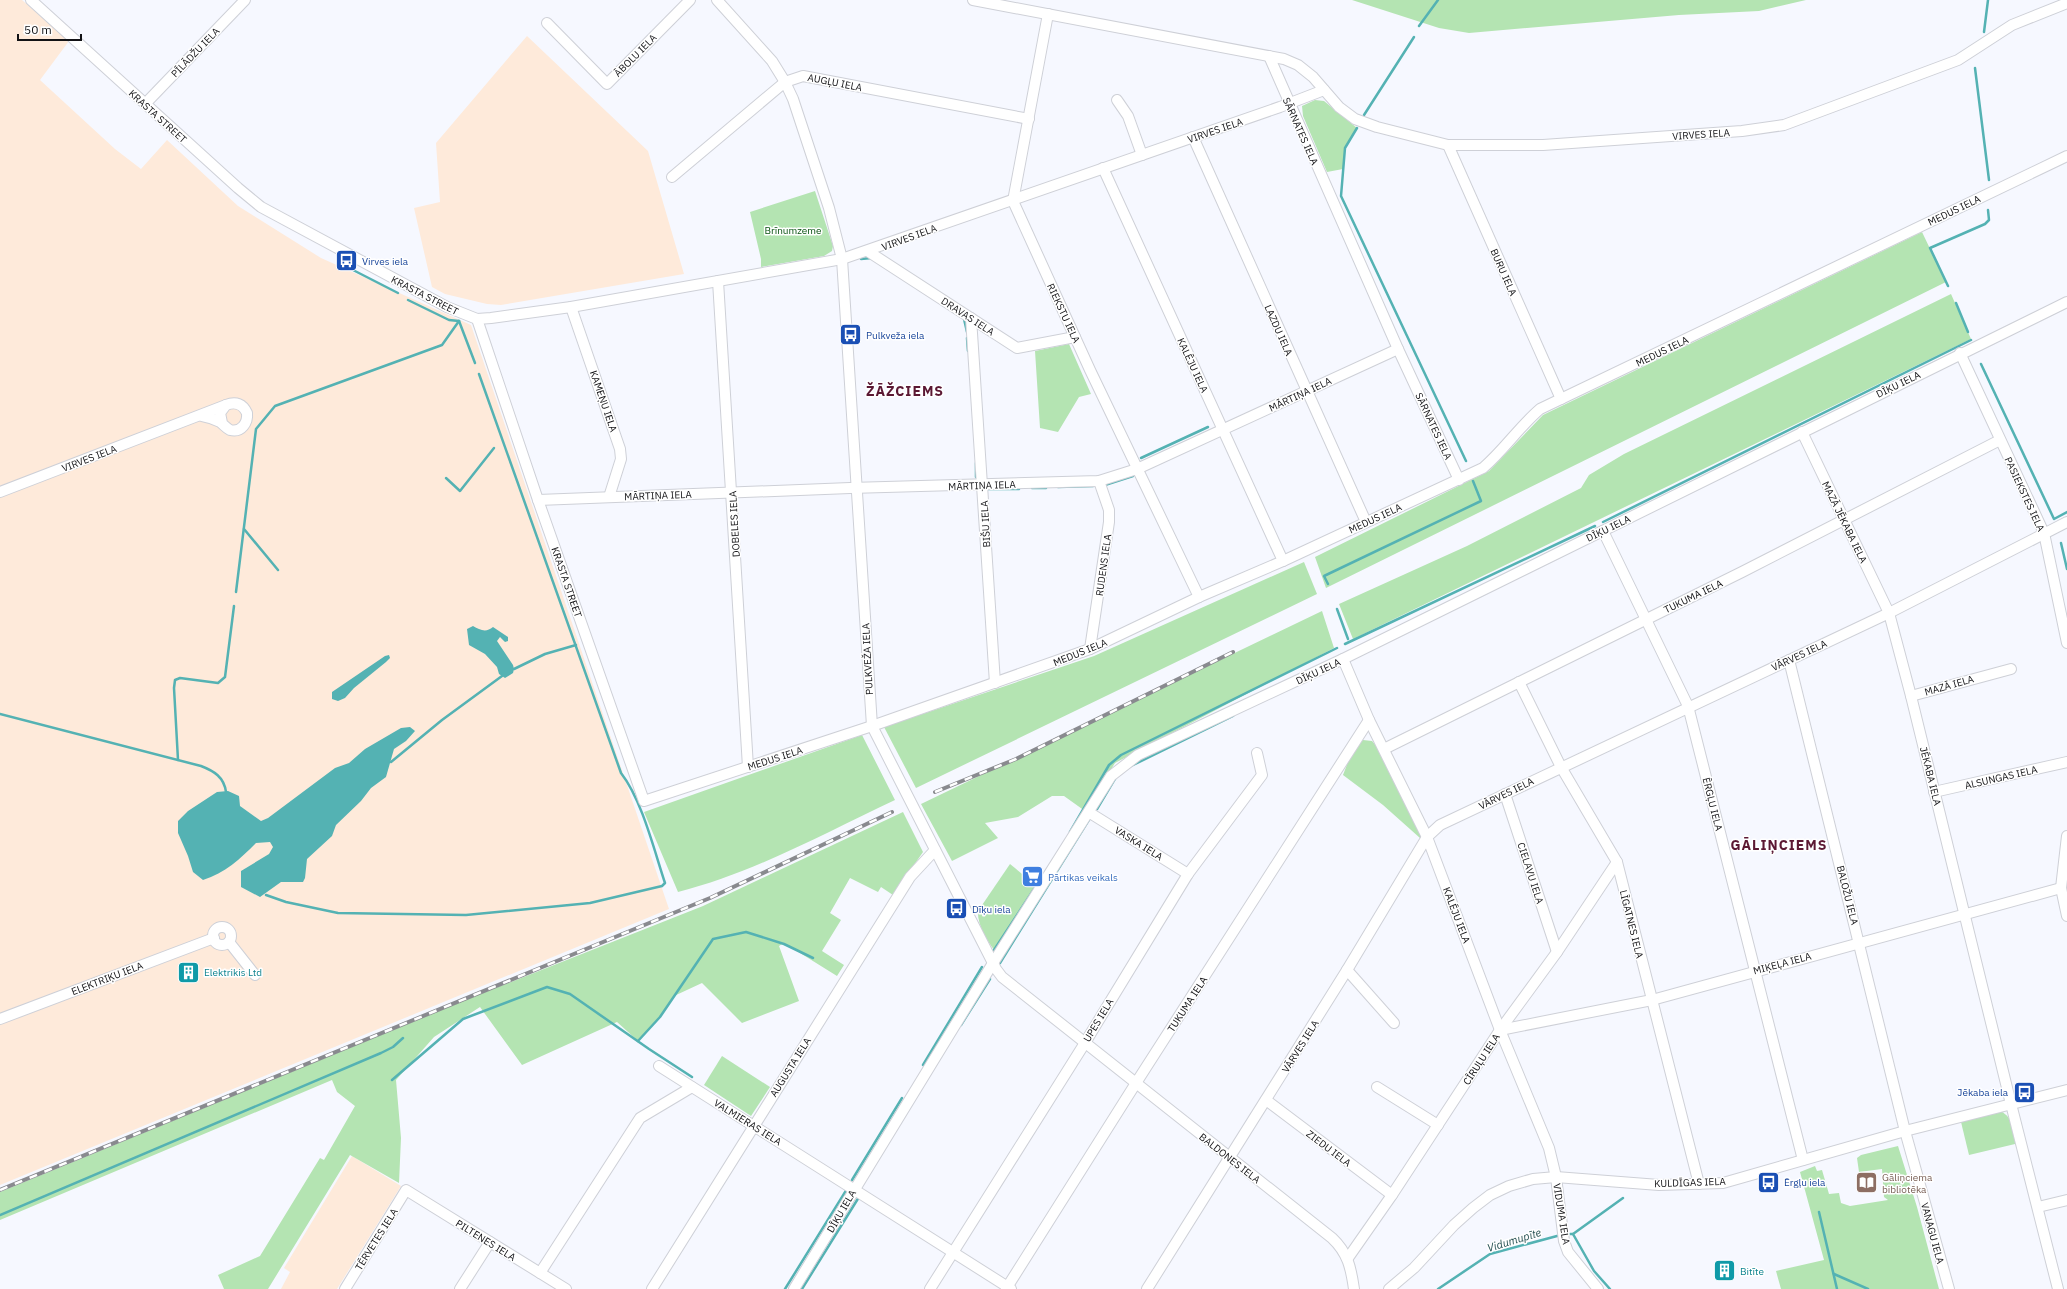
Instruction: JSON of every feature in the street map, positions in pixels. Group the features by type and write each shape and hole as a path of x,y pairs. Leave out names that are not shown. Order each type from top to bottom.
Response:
{"street":[{"name":"KRASTA STREET","path":"31,0 238,188 261,207 447,307 477,319 538,500 644,801"},
{"name":"PĪLĀDŽU IELA","path":"145,104 245,0"},
{"name":"ĀBOLU IELA","path":"547,23 607,84 690,0"},
{"name":"PULKVEŽA IELA","path":"717,0 772,62 785,82 829,208 842,259 872,726 993,963 1002,977 1085,1042"},
{"path":"973,0 1269,56"},
{"name":"VIRVES IELA","path":"1269,56 1284,59 1298,65 1313,77 1339,107 1355,119 1377,128 1448,145 1543,144 1742,131 1784,126 1958,60 2012,25 2067,3"},
{"path":"1013,201 1048,14"},
{"name":"SĀRNATES IELA","path":"1269,56 1398,349 1459,480"},
{"name":"AUGĻU IELA","path":"672,177 785,82 803,76 1029,119"},
{"name":"VIRVES IELA","path":"477,319 571,307 842,259 869,252 1103,168 1289,104 1324,90"},
{"path":"1117,100 1128,116 1142,155"},
{"name":"LAZDU IELA","path":"1193,137 1366,522"},
{"name":"BURU IELA","path":"1448,145 1561,399"},
{"name":"MEDUS IELA","path":"644,801 872,726 1090,650 1199,597 1283,561 1483,468 1496,457 1520,427 1540,409 2067,156"},
{"name":"KALĒJU IELA","path":"1103,168 1283,561"},
{"name":"RIEKSTU IELA","path":"1013,201 1075,337 1199,597"},
{"name":"DRAVAS IELA","path":"869,252 1017,348 1075,337"},
{"name":"DOBELES IELA","path":"718,281 748,767"},
{"name":"DĪĶU IELA","path":"794,1289 854,1188 993,963 1090,812 1111,776 1138,755 1343,659 1960,353 2067,302"},
{"name":"KAMEŅU IELA","path":"571,307 620,449 622,459 609,497"},
{"name":"BIŠU IELA","path":"971,318 995,683"},
{"name":"MĀRTIŅA IELA","path":"538,500 732,492 1099,481 1137,468 1398,349"},
{"name":"PASIEKSTES IELA","path":"1960,353 2044,533 2067,643"},
{"path":"202,416 222,423 225,427 234,430 244,427 246,423 247,412 245,408 236,403 226,405 220,413 222,423"},
{"name":"VIRVES IELA","path":"0,492 202,416 226,405"},
{"name":"MAZĀ JĒKABA IELA","path":"1802,432 1889,613"},
{"name":"TUKUMA IELA","path":"1384,749 1844,520 2000,440"},
{"name":"RUDENS IELA","path":"1090,650 1109,522 1109,510 1099,481"},
{"name":"VĀRVES IELA","path":"1146,1289 1347,970 1427,837 1440,824 1688,706 1889,613 2067,522"},
{"name":"ĒRGĻU IELA","path":"1603,531 1688,706 1803,1160"},
{"name":"JĒKABA IELA","path":"1889,613 1965,914 2010,1104 2038,1207 2058,1289"},
{"name":"KALĒJU IELA","path":"1343,659 1369,720 1427,837 1500,1030 1549,1148 1556,1177"},
{"name":"BALOŽU IELA","path":"1789,660 1860,943 1905,1131"},
{"name":"MAZĀ IELA","path":"1911,696 1987,674 2012,669"},
{"name":"LĪGATNES IELA","path":"1519,682 1561,767 1617,862 1699,1184"},
{"name":"TUKUMA IELA","path":"1008,1288 1136,1083 1369,720"},
{"name":"UPES IELA","path":"930,1289 1085,1042 1188,874 1262,774 1257,753"},
{"name":"ALSUNGAS IELA","path":"1934,792 2067,762"},
{"name":"CIELAVU IELA","path":"1505,794 1557,952"},
{"name":"VASKA IELA","path":"1090,812 1188,874"},
{"path":"2067,836 2061,888 2067,916"},
{"name":"AUGUSTA IELA","path":"652,1289 910,877 935,850"},
{"name":"CĪRUĻU IELA","path":"1348,1258 1392,1195 1500,1030 1557,952 1617,862"},
{"name":"MIĶEĻA IELA","path":"1500,1030 1652,1000 1755,970 2061,888"},
{"name":"ELEKTRIĶU IELA","path":"0,1019 214,938 216,930 224,928 230,933 228,942 255,975"},
{"path":"214,938 220,944 228,942"},
{"path":"1347,970 1394,1024"},
{"name":"BALDONES IELA","path":"1085,1042 1229,1158 1332,1238 1340,1246 1348,1258 1354,1289"},
{"name":"VALMIERAS IELA","path":"659,1066 854,1188 1008,1288"},
{"path":"540,1273 640,1118 692,1087"},
{"path":"1377,1087 1438,1125"},
{"name":"KULDĪGAS IELA","path":"1389,1289 1414,1268 1454,1224 1490,1195 1509,1186 1532,1179 1556,1177 1659,1185 1723,1183 1905,1131 2067,1090"},
{"name":"ZIEDU IELA","path":"1266,1100 1392,1195"},
{"name":"VANAGU IELA","path":"1905,1131 1949,1289"},
{"name":"VIDUMA IELA","path":"1556,1177 1564,1241 1568,1252 1598,1289"},
{"name":"PILTENES IELA","path":"406,1190 540,1273 561,1288"},
{"name":"TĒRVETES IELA","path":"345,1289 406,1190"},
{"path":"2038,1207 2067,1200"},
{"path":"460,1289 490,1242"}],"shaded area":[{"path":"0,0 22,0 69,41 40,80 115,149 141,169 167,140 238,206 321,258 471,325 669,909 0,1185"},
{"path":"527,36 648,151 684,274 501,305 487,304 445,294 432,287 414,208 440,202 436,143"},
{"path":"352,1156 401,1186 337,1289 281,1289 290,1272 284,1268"}],"green space":[{"path":"1352,0 1806,0 1759,11 1679,15 1469,33 1439,28"},
{"path":"1315,100 1324,101 1357,128 1345,148 1343,169 1327,172 1303,116 1302,106"},
{"name":"Brīnumzeme","path":"815,191 833,246 832,251 824,256 761,267 761,259 750,212"},
{"path":"1922,232 1946,282 1326,588 1315,557 1489,471 1543,415"},
{"path":"1951,294 1971,339 1353,639 1339,604 1467,546 1581,488 1589,475 1624,454"},
{"path":"1069,344 1091,394 1079,397 1058,432 1040,428 1035,351"},
{"path":"1304,562 1317,594 916,788 884,727 1094,656"},
{"path":"1322,611 1334,648 1115,763 1085,811 1064,796 1052,796 1018,817 985,823 998,838 952,861 921,804"},
{"path":"862,735 895,800 815,839 761,863 706,884 678,892 644,812"},
{"path":"1363,740 1372,741 1379,749 1423,834 1420,838 1383,805 1343,775 1353,752"},
{"path":"903,812 923,852 893,895 881,887 878,892 850,878 830,913 841,920 822,951 844,965 837,976 784,943 779,946 799,1001 742,1023 702,983 674,996 664,1012 638,1041 617,1022 522,1065 480,1007 434,1037 396,1080 401,1138 399,1183 350,1155 268,1289 224,1289 218,1275 260,1256 320,1158 324,1160 355,1106 337,1092 332,1080 0,1220 0,1192 473,997 703,906"},
{"path":"1010,864 1038,887 995,951 983,932 979,921 978,911"},
{"path":"722,1056 770,1087 751,1116 704,1085"},
{"path":"1999,1111 2007,1116 2013,1124 2016,1135 2015,1144 1969,1155 1961,1122"},
{"path":"1898,1146 1917,1207 1939,1289 1781,1289 1776,1271 1824,1260 1800,1172 1815,1166 1817,1171 1822,1170 1829,1194 1839,1193 1841,1203 1850,1206 1888,1200 1884,1197 1882,1169 1859,1172 1857,1158 1861,1155"}],"water":[{"path":"473,626 481,630 488,630 493,627 508,637 508,641 505,642 500,637 497,641 513,665 513,673 505,678 499,674 497,667 485,654 469,645 467,629"},
{"path":"389,655 390,658 386,662 354,688 345,698 338,701 332,699 332,692 385,656"},
{"path":"410,727 415,731 406,741 394,749 386,777 371,788 361,801 336,825 332,836 307,859 305,878 303,882 281,882 260,897 241,887 241,871 269,854 273,847 270,842 256,843 232,865 211,877 203,880 193,872 178,833 178,821 188,811 217,792 228,791 239,796 240,806 261,821 268,818 335,768 349,763 365,749 401,728"}],"waterway":[{"path":"1419,26 1438,0"},
{"path":"1984,32 1988,0"},
{"path":"1364,115 1414,37"},
{"path":"1975,68 1989,180"},
{"path":"1357,128 1345,148 1341,196 1466,461"},
{"path":"1948,286 1930,248 1985,224 1989,220 1988,210"},
{"path":"861,259 872,258"},
{"path":"353,270 398,293"},
{"path":"408,300 449,320 459,321"},
{"path":"1956,303 1968,332"},
{"path":"964,319 967,332"},
{"path":"459,321 475,363"},
{"path":"236,592 256,429 275,406 442,345 459,321"},
{"path":"967,338 968,351"},
{"path":"1603,522 1971,340"},
{"path":"1981,364 2054,519 2067,512"},
{"path":"266,895 286,902 338,913 466,915 590,903 662,886 665,883 641,811 635,797 621,773 479,374"},
{"path":"1141,458 1208,427"},
{"path":"446,478 460,491 494,448"},
{"path":"976,463 976,477"},
{"path":"1105,485 1133,476"},
{"path":"1328,584 1324,576 1481,501 1473,481"},
{"path":"1058,487 1093,486"},
{"path":"1032,488 1046,488"},
{"path":"987,489 1019,489"},
{"path":"1345,644 1595,526"},
{"path":"244,529 278,570"},
{"path":"2061,543 2067,569"},
{"path":"178,760 174,688 175,680 180,678 218,683 225,677 234,606"},
{"path":"1337,609 1348,639"},
{"path":"514,669 545,654 576,645"},
{"path":"1070,832 1109,765 1121,755 1337,648"},
{"path":"391,762 442,720 502,676"},
{"path":"0,714 201,766 210,770 221,778 226,792"},
{"path":"1131,766 1233,716"},
{"path":"1097,809 1116,777"},
{"path":"1000,963 1090,818"},
{"path":"994,950 1036,886"},
{"path":"638,1041 660,1017 713,939 746,932 784,944 813,958"},
{"path":"923,1065 982,967"},
{"path":"961,1025 990,979"},
{"path":"392,1080 463,1019 547,987 570,994 692,1077"},
{"path":"0,1215 381,1053 393,1047 403,1038"},
{"path":"852,1180 902,1098"},
{"path":"785,1289 847,1189"},
{"path":"802,1289 859,1197"},
{"path":"1573,1234 1623,1198"},
{"path":"1819,1212 1837,1289"},
{"name":"Vidumupīte","path":"1570,1234 1573,1234 1594,1271 1610,1289"},
{"name":"Vidumupīte","path":"1438,1289 1490,1254 1557,1236"},
{"path":"1834,1274 1868,1289"}],"railway":[{"path":"935,792 1016,759 1233,652"},
{"path":"0,1190 710,898 892,812"}],"place":[{"name":"Virves iela","path":"346,261"},
{"name":"Pulkveža iela","path":"851,335"},
{"name":"Pārtikas veikals","path":"1032,877"},
{"name":"Dīķu iela","path":"957,909"},
{"name":"Elektrikis Ltd","path":"189,972"},
{"name":"Jēkaba iela","path":"2024,1092"},
{"name":"Ērgļu iela","path":"1769,1182"},
{"name":"Gāliņciema bibliotēka","path":"1867,1183"},
{"name":"Bitīte","path":"1725,1271"}],"district":[{"name":"ŽĀŽCIEMS","path":"905,391"},
{"name":"GĀLIŅCIEMS","path":"1779,845"}]}
